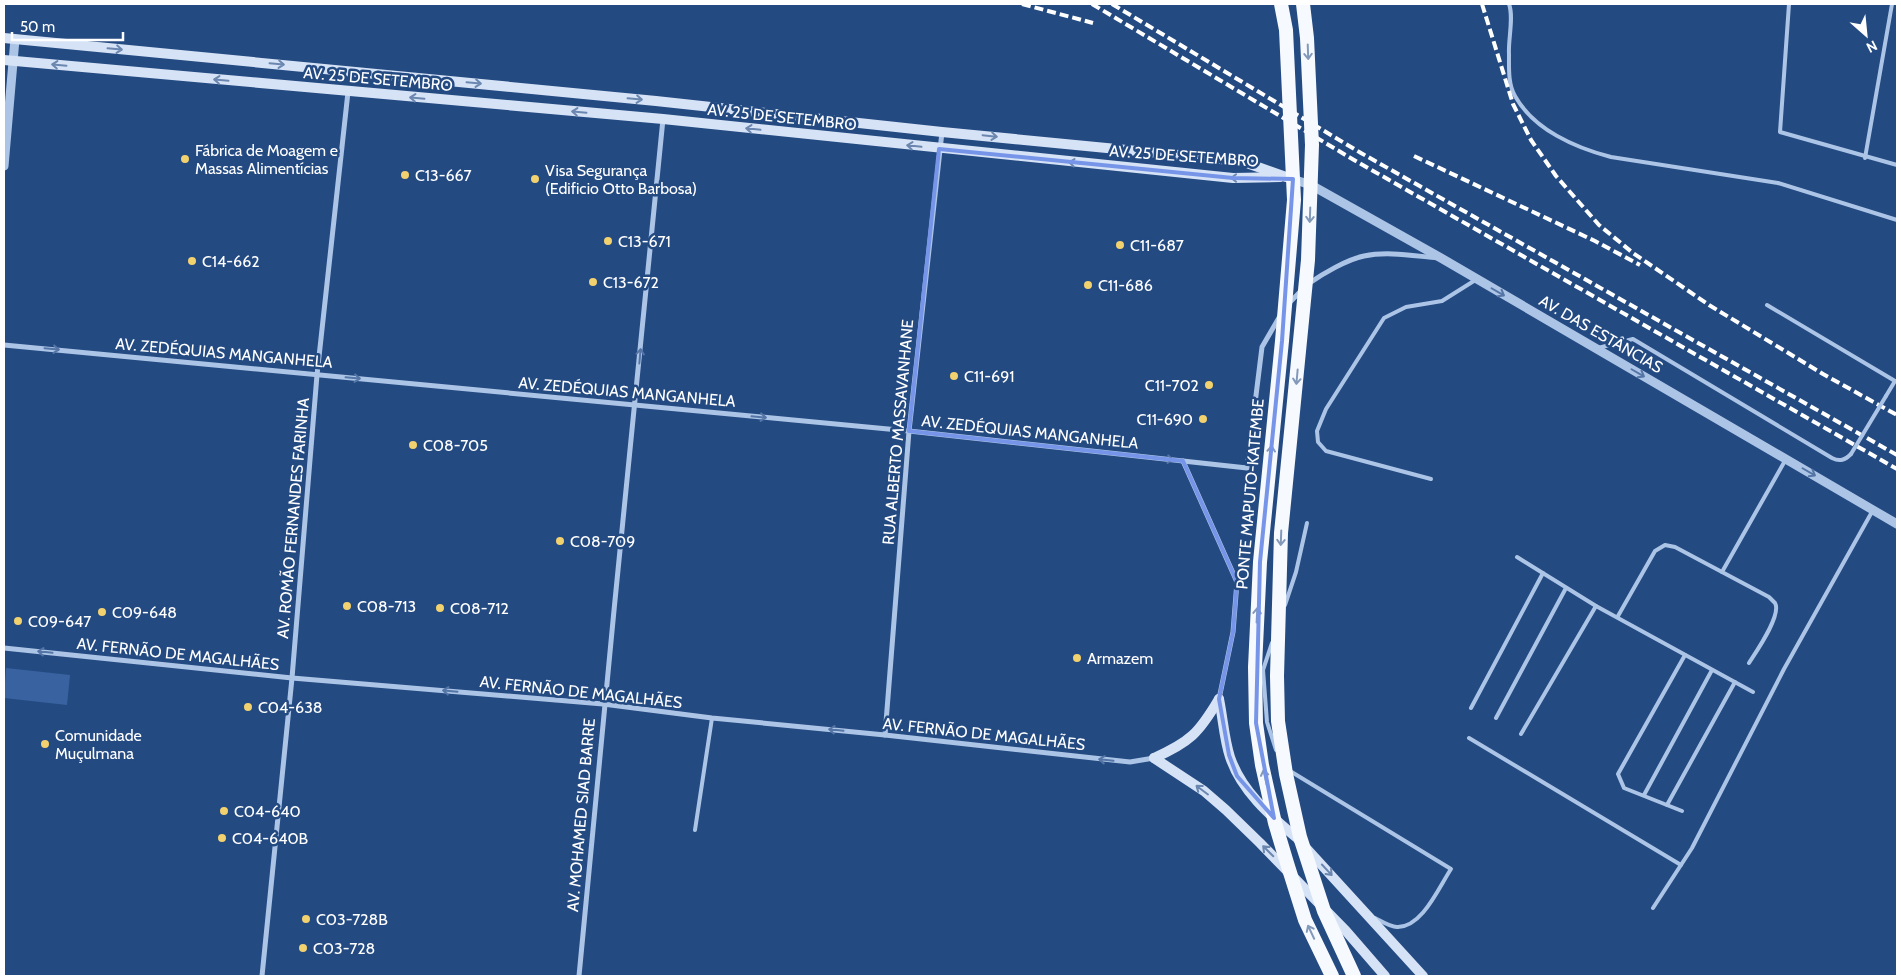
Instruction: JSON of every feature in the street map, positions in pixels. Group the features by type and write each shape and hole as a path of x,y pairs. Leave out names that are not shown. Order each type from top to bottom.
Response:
{"highway":[{"name":"PONTE MAPUTO-KATEMBE","path":"1281,4 1286,30 1294,200 1260,562 1255,666 1256,723 1262,765 1275,823 1305,920 1332,976"},
{"path":"1303,4 1307,38 1312,145 1308,260 1281,533 1277,676 1278,721 1286,774 1300,837 1324,911 1354,976"}],"main road":[{"name":"AV. 25 DE SETEMBRO","path":"9,39 656,101 942,132 1241,161 1286,177"},
{"name":"AV. 25 DE SETEMBRO","path":"9,60 663,119 1233,178 1286,177"},
{"path":"1154,758 1180,746 1192,737 1206,722 1219,699"},
{"path":"1219,699 1229,755 1237,776 1252,796 1296,837 1423,976"},
{"path":"1154,758 1204,791 1239,822 1339,925 1385,976"}],"street":[{"path":"4,166 9,39"},
{"name":"AV. ROMÃO FERNANDES FARINHA","path":"262,976 292,678 317,375 348,92"},
{"name":"AV. MOHAMED SIAD BARRE","path":"578,976 663,119"},
{"name":"RUA ALBERTO MASSAVANHANE","path":"885,735 909,431 942,132"},
{"name":"AV. DAS ESTÂNCIAS","path":"1286,177 1311,185 1441,258 1897,524"},
{"name":"AV. ZEDÉQUIAS MANGANHELA","path":"4,345 909,431 1248,468 1262,347 1290,301 1310,283 1362,256 1382,254 1441,258"},
{"path":"1183,461 1237,582 1233,632 1219,699"},
{"name":"AV. FERNÃO DE MAGALHÃES","path":"4,648 292,678 604,704 712,718 1130,762 1154,758"}],"lane":[{"path":"1509,4 1510,77 1515,95 1529,114 1565,140 1589,151 1611,157 1778,183 1897,220"},
{"path":"1789,4 1780,132 1865,158 1897,165"},
{"path":"1865,158 1892,4"},
{"path":"1431,478 1326,451 1318,442 1317,431 1326,409 1384,318 1406,307 1442,301 1477,280"},
{"path":"1596,348 1633,339 1837,461 1842,460 1850,454 1896,381 1767,305"},
{"path":"1722,572 1786,459"},
{"path":"1653,908 1692,848 1784,669 1873,510"},
{"path":"1307,523 1296,572 1263,670 1267,722 1282,767 1451,868 1422,915 1411,925 1396,928 1369,915"},
{"path":"1618,616 1655,551 1665,544 1676,547 1769,597 1775,604 1776,613 1763,640 1748,663"},
{"path":"1517,557 1596,606 1618,616 1753,692"},
{"path":"1471,708 1544,574"},
{"path":"1496,718 1566,588"},
{"path":"1521,734 1596,606"},
{"path":"1682,811 1624,788 1618,774 1685,654"},
{"path":"1644,795 1712,670"},
{"path":"1667,805 1735,682"},
{"path":"694,830 712,718"},
{"path":"1469,738 1681,865"}],"highlighted area":[{"path":"939,149 1233,178 1293,179 1282,341 1260,562 1256,723 1274,818 1237,776 1229,755 1219,699 1233,632 1237,582 1183,461 909,431"}],"shaded area":[{"path":"6,668 70,675 67,705 4,698"}],"railway":[{"path":"1022,4 1093,23"},
{"path":"1092,4 1354,160 1897,469"},
{"path":"1112,4 1361,153 1897,455"},
{"path":"1482,4 1513,104 1531,140 1556,176 1599,225 1633,253 1709,305 1823,374 1897,415"},
{"path":"1414,156 1595,241 1640,265"}],"place":[{"name":"Fábrica de Moagem e Massas Alimentícias","path":"185,159"},
{"name":"C13-667","path":"405,175"},
{"name":"Visa Segurança (Edificio Otto Barbosa)","path":"535,179"},
{"name":"C13-671","path":"608,241"},
{"name":"C11-687","path":"1120,245"},
{"name":"C14-662","path":"192,261"},
{"name":"C13-672","path":"593,282"},
{"name":"C11-686","path":"1088,285"},
{"name":"C11-691","path":"954,376"},
{"name":"C11-702","path":"1209,385"},
{"name":"C11-690","path":"1203,419"},
{"name":"C08-705","path":"413,445"},
{"name":"C08-709","path":"560,541"},
{"name":"C08-713","path":"347,606"},
{"name":"C08-712","path":"440,608"},
{"name":"C09-648","path":"102,612"},
{"name":"C09-647","path":"18,621"},
{"name":"Armazem","path":"1077,658"},
{"name":"C04-638","path":"248,707"},
{"name":"Comunidade Muçulmana","path":"45,744"},
{"name":"C04-640","path":"224,811"},
{"name":"C04-640B","path":"222,838"},
{"name":"C03-728B","path":"306,919"},
{"name":"C03-728","path":"303,948"}]}
